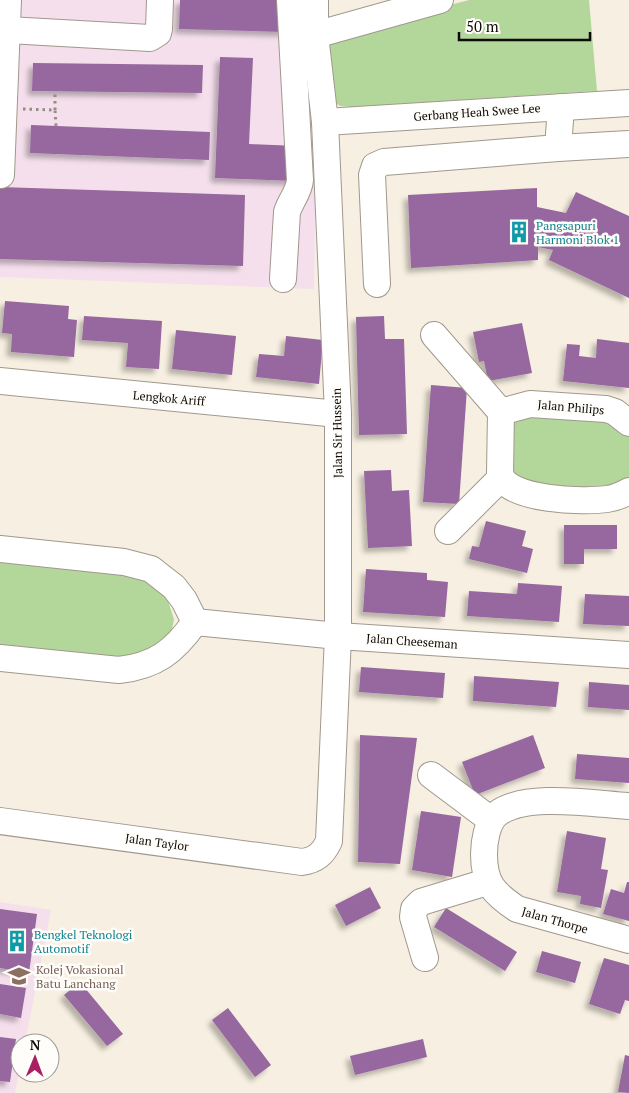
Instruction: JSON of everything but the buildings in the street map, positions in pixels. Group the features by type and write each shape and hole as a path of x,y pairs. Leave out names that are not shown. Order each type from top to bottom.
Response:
{"street":[{"path":"1,175 8,0"},
{"path":"8,30 150,38 158,33 160,0"},
{"path":"283,279 287,212 297,192 300,180 290,0"},
{"name":"Jalan Sir Hussein","path":"313,860 322,854 329,841 338,636 338,414 325,122 315,35 314,0"},
{"path":"315,35 440,0"},
{"name":"Gerbang Heah Swee Lee","path":"325,122 629,103"},
{"path":"558,148 561,107"},
{"path":"377,284 372,175 373,170 379,163 629,144"},
{"path":"434,335 501,412 501,478 504,482 519,492 541,497 598,500 612,498 629,491"},
{"name":"Lengkok Ariff","path":"0,382 338,414"},
{"name":"Jalan Philips","path":"501,412 530,404 606,409 615,412 629,423"},
{"path":"448,531 501,478"},
{"path":"0,549 124,562 151,569 174,587 184,600 195,622 185,636 167,652 150,664 135,668 119,670 0,658"},
{"name":"Jalan Cheeseman","path":"195,622 338,636 629,655"},
{"path":"431,775 492,820"},
{"path":"425,958 414,917 414,909 421,902 488,882 484,866 484,848 492,820 497,814 528,802 540,801 629,806"},
{"name":"Jalan Taylor","path":"0,821 302,862 313,860"},
{"name":"Jalan Thorpe","path":"488,882 503,900 517,909 629,940"}],"path":[{"path":"55,92 56,126"},
{"path":"4,108 55,110"}],"shaded area":[{"path":"0,0 304,0 316,127 314,289 0,277"},
{"name":"Kolej Vokasional Batu Lanchang","path":"0,902 51,910 27,1033 10,1033 10,1083 17,1083 15,1093 0,1093"}],"green space":[{"path":"469,0 589,0 597,91 351,107 340,106 334,102 325,40 346,32"},
{"path":"520,414 586,414 629,431 629,484 615,490 529,488 517,481 512,469 512,424"},
{"path":"0,561 142,576 167,598 174,619 171,635 144,659 0,650"}],"place":[{"name":"Pangsapuri Harmoni Blok 1","path":"519,232"},
{"name":"Bengkel Teknologi Automotif","path":"17,941"},
{"name":"Kolej Vokasional Batu Lanchang","path":"19,976"}]}
